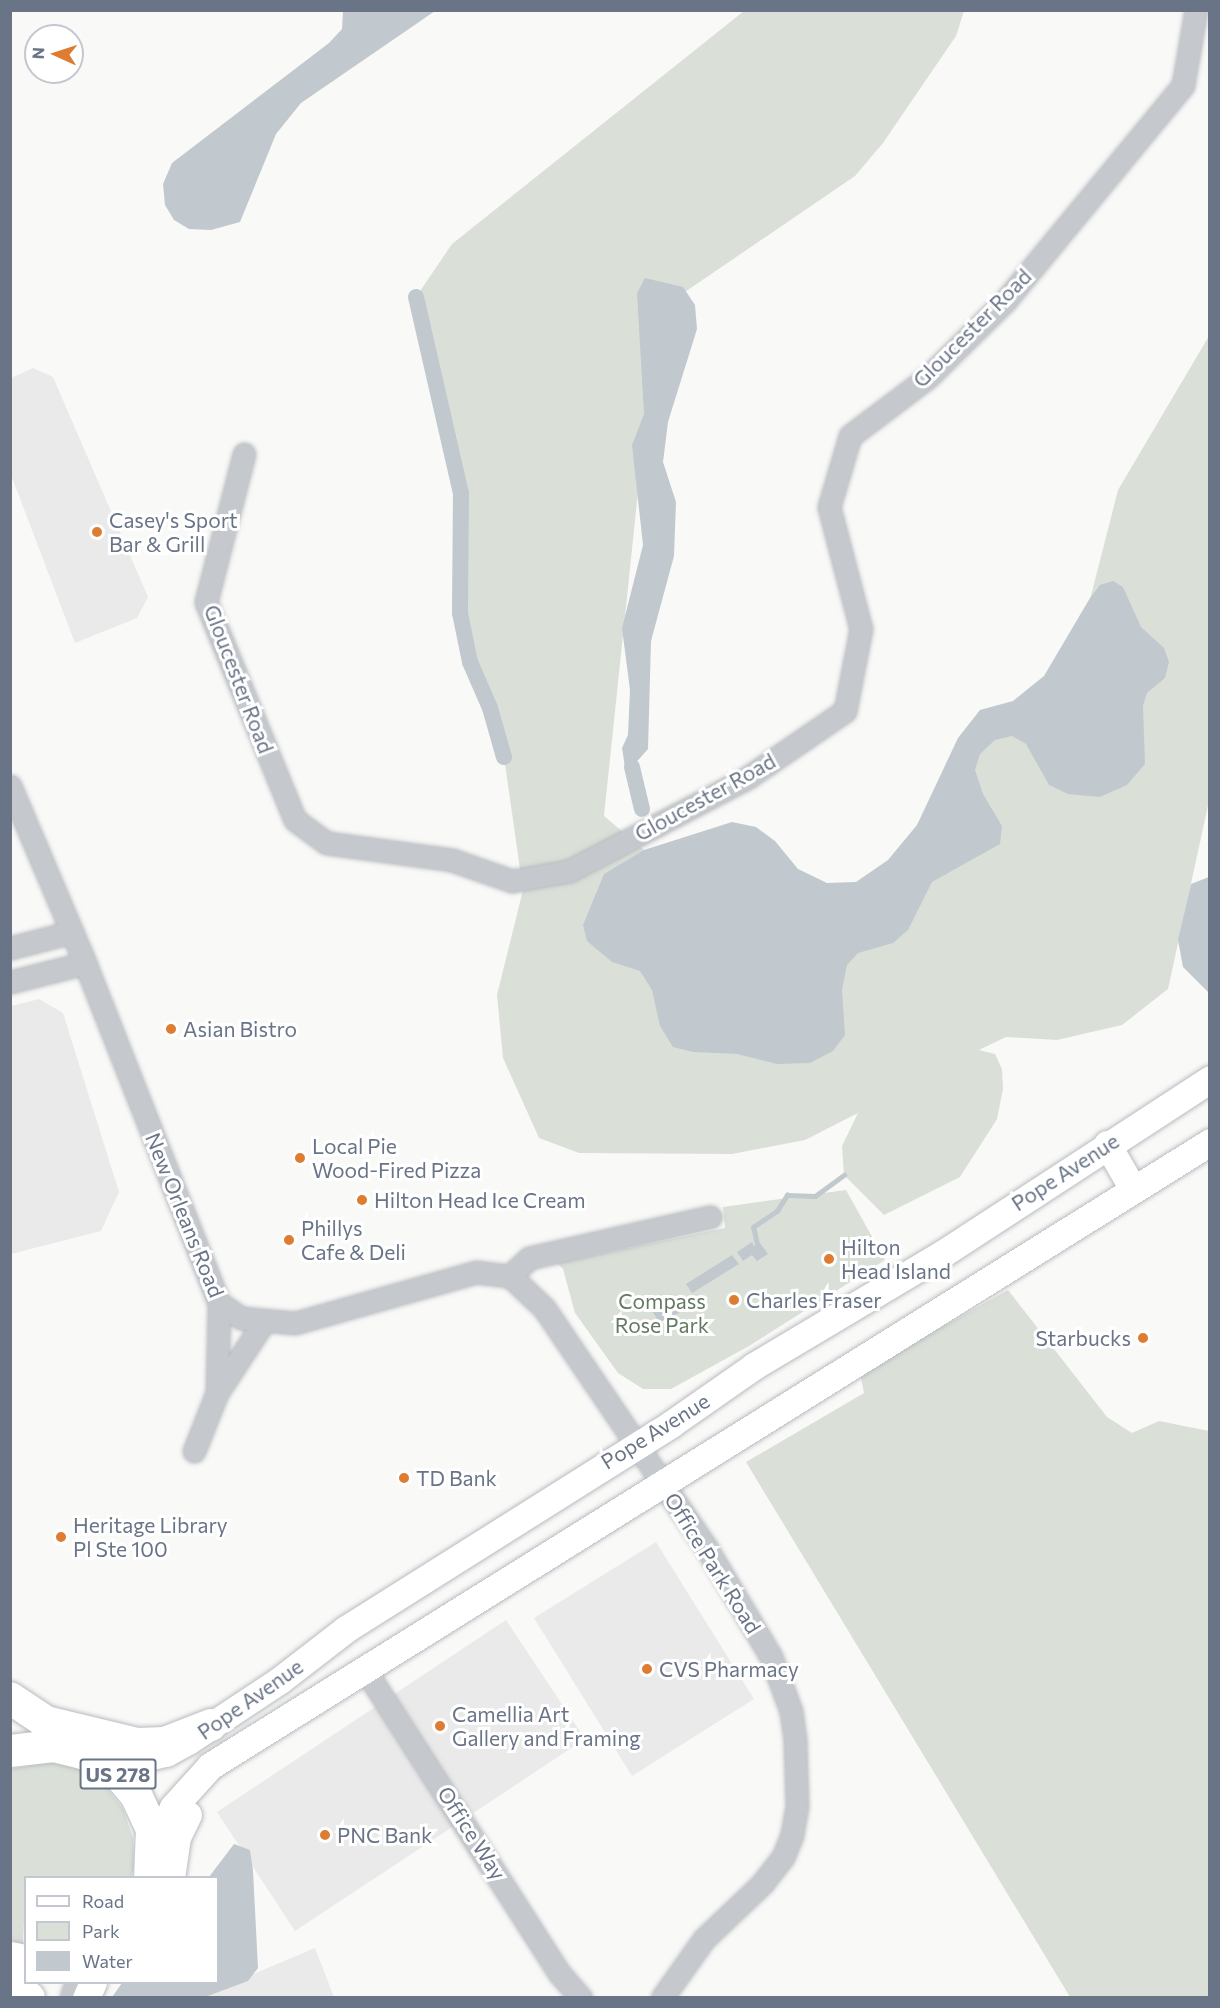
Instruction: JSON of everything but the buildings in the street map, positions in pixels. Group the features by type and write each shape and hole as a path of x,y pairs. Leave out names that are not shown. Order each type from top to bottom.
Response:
{"highway":[{"path":"10,1698 46,1722 126,1743 165,1743 211,1725"},
{"path":"10,1713 54,1746"},
{"name":"US 278","path":"10,1751 54,1746 95,1758 114,1769 136,1795 152,1829 152,1864"},
{"path":"17,1967 29,1998"}],"main road":[{"name":"Pope Avenue","path":"95,1758 139,1759 166,1753 280,1680 346,1629 634,1444 671,1424 754,1366 942,1254 1209,1079"},
{"name":"Pope Avenue","path":"152,1864 172,1807 189,1784 210,1766 242,1748 364,1668 661,1482 1209,1142"},
{"path":"1107,1144 1133,1189"},
{"path":"171,1876 183,1821 206,1787 242,1748"},
{"path":"86,1998 93,1984"}],"street":[{"name":"Gloucester Road","path":"244,454 206,602 295,820 327,843 452,860 512,881 569,871 747,778 844,711 861,629 829,507 850,436 927,378 1006,300 1183,86 1196,10"},
{"name":"New Orleans Road","path":"10,786 85,963 219,1303 241,1318 263,1323 295,1323 476,1272 510,1276"},
{"path":"10,948 72,932"},
{"path":"10,982 85,963"},
{"path":"634,1444 543,1308 510,1276 529,1258 710,1217"},
{"path":"217,1393 219,1303"},
{"path":"194,1451 217,1393 263,1323"},
{"name":"Office Park Road","path":"634,1444 707,1549 771,1657 791,1711 797,1766 797,1806 792,1835 783,1857 748,1899 704,1939 662,1998"},
{"name":"Office Way","path":"364,1668 560,1974 581,1998"},
{"path":"35,1984 45,1998"}],"shaded area":[{"path":"33,368 53,377 148,597 137,618 75,643 11,475 11,378"},
{"path":"39,999 63,1013 119,1192 101,1231 11,1254 11,1006"},
{"path":"656,1542 754,1699 632,1776 534,1618"},
{"path":"506,1620 585,1739 295,1931 217,1812"},
{"path":"315,1948 334,1997 196,1998"}],"green space":[{"path":"744,11 964,11 956,36 883,143 855,176 657,311 604,816 644,850 872,919 972,733 1063,705 1118,490 1209,336 1209,801 1168,989 1122,1025 1057,1040 1006,1037 979,1050 995,1054 1002,1069 1003,1089 997,1119 960,1177 884,1215 844,1175 842,1146 858,1113 805,1140 732,1154 579,1153 539,1138 503,1058 497,995 523,890 504,757 490,708 470,662 460,613 461,493 416,297 452,244"},
{"name":"Compass Rose Park","path":"846,1190 885,1260 749,1346 671,1389 643,1389 618,1373 575,1313 563,1269 557,1263 725,1228 723,1207"},
{"path":"1008,1290 1107,1417 1132,1433 1159,1421 1209,1431 1209,1997 1070,1997 746,1462 864,1393 860,1373"},
{"path":"49,1762 78,1769 104,1785 123,1809 133,1838 134,1868 131,1876 24,1876 23,1945 11,1940 10,1769"}],"water":[{"path":"343,11 435,11 301,103 276,134 240,222 211,230 189,229 174,220 165,205 163,184 172,163 329,43 342,29"},
{"path":"645,278 683,287 695,305 697,329 668,422 663,462 676,502 674,556 651,641 648,749 632,767 625,767 622,748 628,735 630,690 622,628 643,545 632,445 644,414 637,293"},
{"path":"1113,581 1123,587 1141,627 1164,648 1169,662 1165,678 1147,693 1143,706 1145,764 1127,785 1100,797 1068,794 1049,785 1026,744 1012,736 995,740 980,754 975,770 983,794 1002,826 1000,844 932,882 908,930 893,943 858,953 847,965 842,990 845,1035 833,1051 810,1063 777,1064 737,1054 693,1052 673,1047 660,1026 652,990 640,971 612,962 587,941 583,925 604,874 644,850 732,822 756,827 775,841 798,869 827,883 856,882 888,860 917,825 958,738 980,710 1013,701 1044,676 1090,598 1100,585"},
{"path":"1210,877 1209,993 1183,967 1178,940 1191,884"},
{"path":"752,1242 754,1246 760,1243 768,1254 757,1261 752,1255 743,1261 737,1252"},
{"path":"732,1255 739,1264 692,1293 686,1284"},
{"path":"661,1294 664,1298 671,1294 679,1313 659,1322 652,1311 659,1306 655,1298"},
{"path":"234,1844 250,1850 258,1968 248,1981 205,1997 112,1997 121,1984 219,1984 219,1876 210,1876"}],"waterway":[{"path":"416,297 461,493 460,613 470,662 490,708 504,757"},
{"path":"632,767 642,809"},
{"path":"757,1244 753,1227 777,1211 787,1195 815,1196 844,1175"}],"place":[{"name":"Casey's Sport Bar & Grill","path":"97,532"},
{"name":"Asian Bistro","path":"171,1029"},
{"name":"Local Pie Wood-Fired Pizza","path":"300,1158"},
{"name":"Hilton Head Ice Cream","path":"362,1200"},
{"name":"Phillys Cafe & Deli","path":"289,1240"},
{"name":"Hilton Head Island","path":"829,1259"},
{"name":"Charles Fraser","path":"734,1300"},
{"name":"Starbucks","path":"1143,1338"},
{"name":"TD Bank","path":"404,1478"},
{"name":"Heritage Library Pl Ste 100","path":"61,1537"},
{"name":"CVS Pharmacy","path":"647,1669"},
{"name":"Camellia Art Gallery and Framing","path":"440,1726"},
{"name":"PNC Bank","path":"325,1835"}]}
